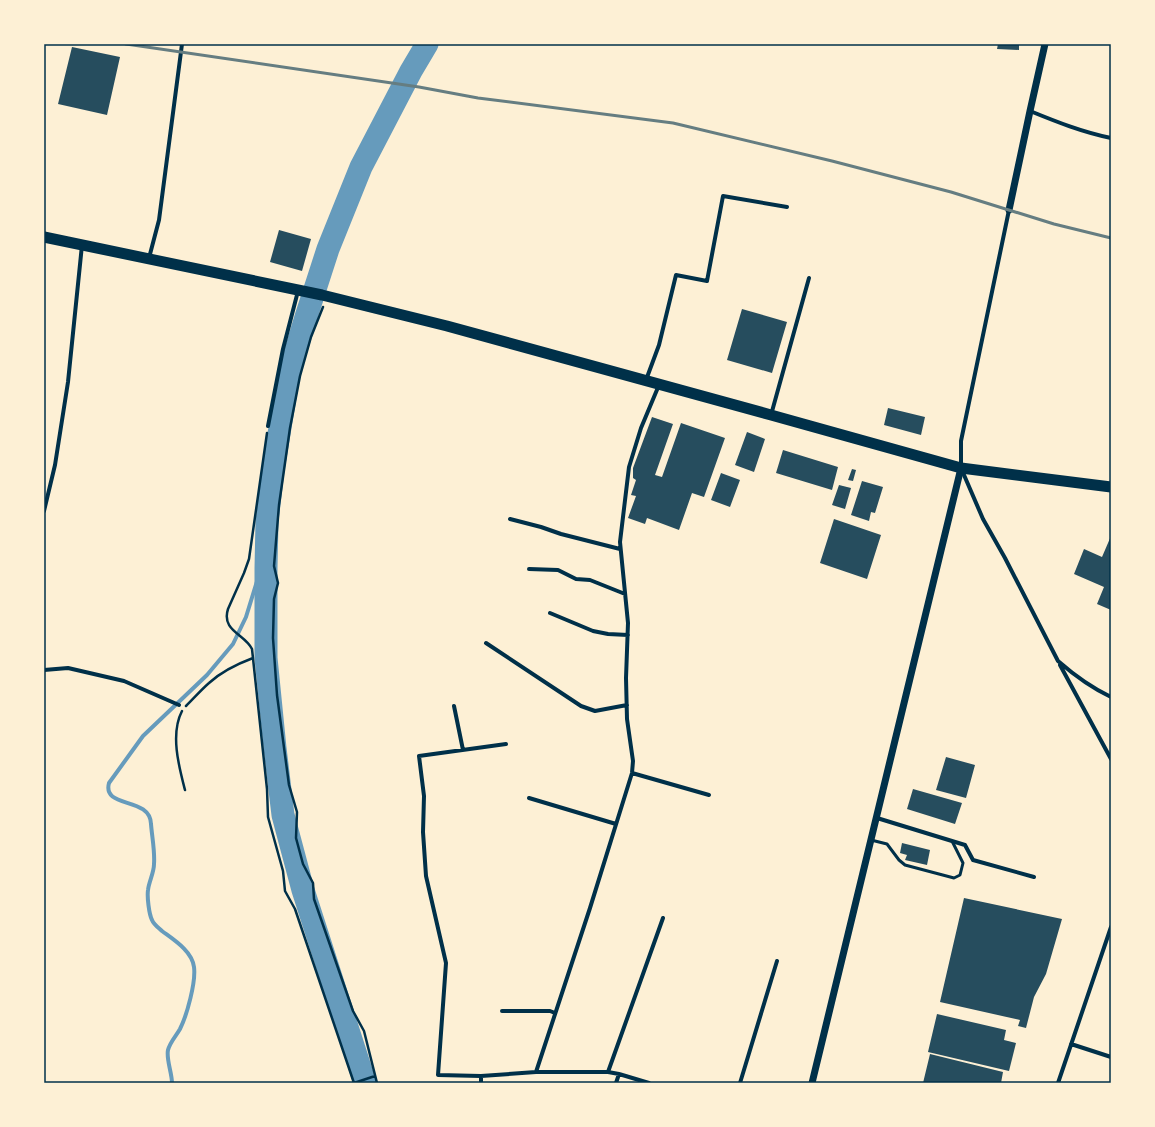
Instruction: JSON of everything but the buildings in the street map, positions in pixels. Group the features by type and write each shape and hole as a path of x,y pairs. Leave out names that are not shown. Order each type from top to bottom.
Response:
{"highway":[{"path":"44,237 325,295 447,326 961,468 1111,487"}],"street":[{"path":"149,258 159,220 182,44"},
{"path":"812,1083 961,468 962,441 1009,210 1045,44"},
{"path":"1030,111 1083,131 1111,138"},
{"path":"646,381 659,345 676,275 707,281 723,196 787,208"},
{"path":"44,511 54,465 68,382 82,244"},
{"path":"771,415 809,278"},
{"path":"268,426 283,349 301,290"},
{"path":"536,1072 590,908 632,773 633,761 626,705 628,623 620,542 629,467 640,428 659,385"},
{"path":"623,465 629,467"},
{"path":"961,468 983,519 1009,564 1058,661 1111,759"},
{"path":"510,519 620,549"},
{"path":"529,569 558,570 576,579 590,580 625,594"},
{"path":"550,613 593,631 608,634 628,635"},
{"path":"486,643 581,706 595,711 626,705"},
{"path":"1058,661 1071,672 1102,693 1111,697"},
{"path":"44,670 68,668 124,680 179,706"},
{"path":"454,706 463,750"},
{"path":"506,744 419,756 424,796 423,832 426,876 446,963 438,1074 481,1076 536,1072 608,1072 648,1083"},
{"path":"632,773 709,795"},
{"path":"529,798 616,824"},
{"path":"877,818 965,845 973,860 1034,877"},
{"path":"608,1072 663,918"},
{"path":"1058,1083 1111,927"},
{"path":"740,1083 777,961"},
{"path":"502,1011 550,1011 555,1013"},
{"path":"1071,1044 1111,1057"},
{"path":"616,1083 619,1074"},
{"path":"481,1076 481,1083"}],"lane":[{"path":"871,840 887,844 899,860 905,865 954,878 960,875 963,863 952,841"}],"path":[{"path":"325,295 300,376 290,428 279,505 274,566 278,583 274,599 273,638 277,695 289,785 297,812 296,838 303,864 313,883 314,899 353,1011 364,1031 377,1083"},
{"path":"268,426 249,559 227,613 227,621 235,632 250,645 254,658 267,789 268,817 283,871 285,891 295,909 355,1082 375,1076"},
{"path":"186,790 178,761 177,729 179,718 184,709 210,682 237,664 254,658"}],"waterway":[{"path":"365,1083 303,890 283,815 266,658 267,521 273,470 289,373 328,249 361,167 411,71 427,44"},
{"path":"172,1083 168,1050 183,1023 188,1007 194,981 193,961 177,942 153,922 151,917 148,905 148,893 154,867 154,854 149,815 143,809 112,796 109,791 109,783 143,736 207,675 233,644 246,617 258,578 266,568"}],"railway":[{"path":"126,44 419,87 478,98 673,123 832,161 951,192 1054,224 1111,238"}]}
